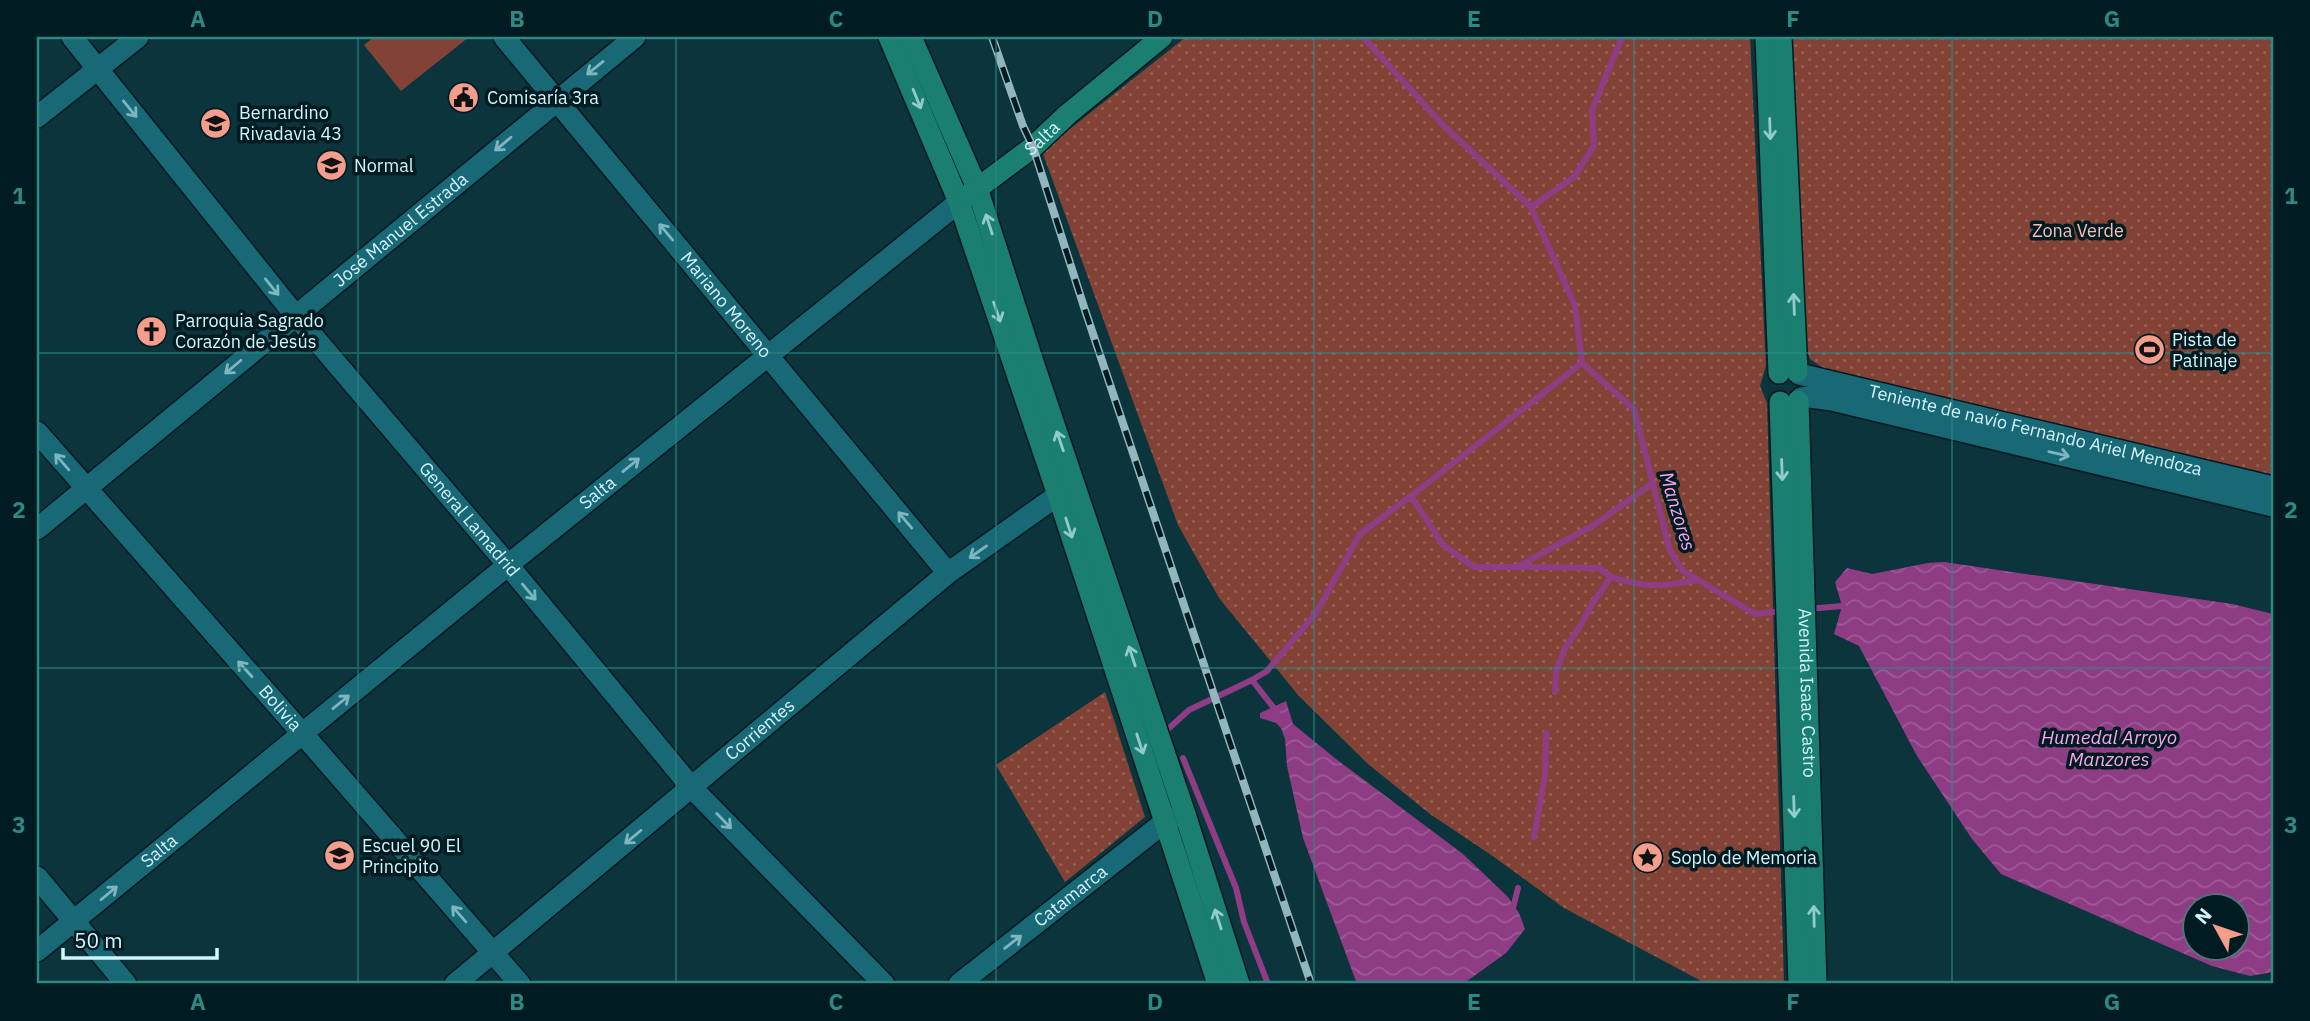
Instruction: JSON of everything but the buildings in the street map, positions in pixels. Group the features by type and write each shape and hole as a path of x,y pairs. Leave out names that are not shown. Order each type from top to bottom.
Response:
{"main road":[{"path":"890,37 959,202 1068,494 1175,818 1238,984"},
{"path":"911,37 977,188 1031,356 1068,494"},
{"name":"Salta","path":"959,202 1033,147 1068,114 1163,37"},
{"path":"1766,37 1792,373"},
{"path":"1781,37 1792,373"},
{"path":"1792,373 1803,378 1806,388 1793,400 1773,394 1775,377 1792,373"},
{"name":"Avenida Isaac Castro","path":"1793,400 1794,571 1799,715 1816,984"},
{"name":"Avenida Isaac Castro","path":"1799,715 1799,984"},
{"path":"1175,818 1219,984"}],"street":[{"name":"General Lamadrid","path":"72,37 295,315 508,565 692,788 884,984"},
{"path":"37,117 138,37"},
{"name":"Mariano Moreno","path":"504,37 948,573"},
{"name":"José Manuel Estrada","path":"37,529 555,100 635,37"},
{"name":"Salta","path":"37,951 508,565 959,202"},
{"name":"Teniente de navío Fernando Ariel Mendoza","path":"1792,373 2273,487"},
{"name":"Teniente de navío Fernando Ariel Mendoza","path":"1793,400 1810,397 1832,400 2273,506"},
{"name":"Bolivia","path":"37,432 520,984"},
{"name":"Corrientes","path":"455,984 948,573 1068,494"},
{"name":"Catamarca","path":"960,984 1175,818"},
{"path":"37,877 126,984"}],"green space":[{"path":"374,37 469,37 401,91 364,45"},
{"path":"1186,37 1750,37 1766,366 1760,386 1767,403 1784,984 1707,984 1564,908 1430,814 1368,764 1298,695 1219,598 1178,525 1042,151"},
{"name":"Zona Verde","path":"1785,37 2273,37 2273,476 1826,370 1810,359 1802,340"},
{"path":"1105,692 1145,817 1065,882 996,765"}],"water":[{"name":"Humedal Arroyo Manzores","path":"1944,562 2232,604 2273,614 2273,972 2250,976 2203,962 2250,962 2250,892 2180,892 2180,952 2001,874 1972,839 1917,756 1859,646 1834,634 1842,606 1835,582 1847,568 1872,574"},
{"path":"1286,701 1293,724 1463,854 1508,897 1519,913 1525,929 1506,953 1463,984 1357,984 1303,838 1281,728 1276,723 1260,718 1260,713"}],"waterway":[{"name":"Manzores","path":"1363,37 1443,125 1531,207 1575,306 1582,363 1634,409 1670,551 1683,571 1755,614 1782,611"},
{"path":"1531,207 1574,177 1594,146 1592,110 1622,37"},
{"path":"1411,496 1582,363"},
{"path":"1167,736 1167,730 1189,710 1267,671 1316,613 1360,534 1411,496 1443,545 1474,567 1517,567 1594,525 1653,483"},
{"path":"1519,567 1599,568 1611,577"},
{"path":"1555,692 1556,672 1565,648 1611,577 1654,585 1697,580"},
{"name":"Manzores","path":"1807,609 1842,606 1848,610"},
{"path":"1252,680 1277,712"},
{"path":"1534,837 1545,776 1546,733"},
{"path":"1183,758 1236,888 1244,922 1268,984"},
{"path":"1509,912 1513,908 1518,888"}],"railway":[{"path":"992,37 1033,147 1311,984"}],"place":[{"name":"Comisaría 3ra","path":"464,98"},
{"name":"Bernardino Rivadavia 43","path":"216,123"},
{"name":"Normal","path":"331,166"},
{"name":"Parroquia Sagrado Corazón de Jesús","path":"152,331"},
{"name":"Pista de Patinaje","path":"2149,350"},
{"name":"Escuel 90 El Principito","path":"339,856"},
{"name":"Soplo de Memoria","path":"1648,858"}]}
